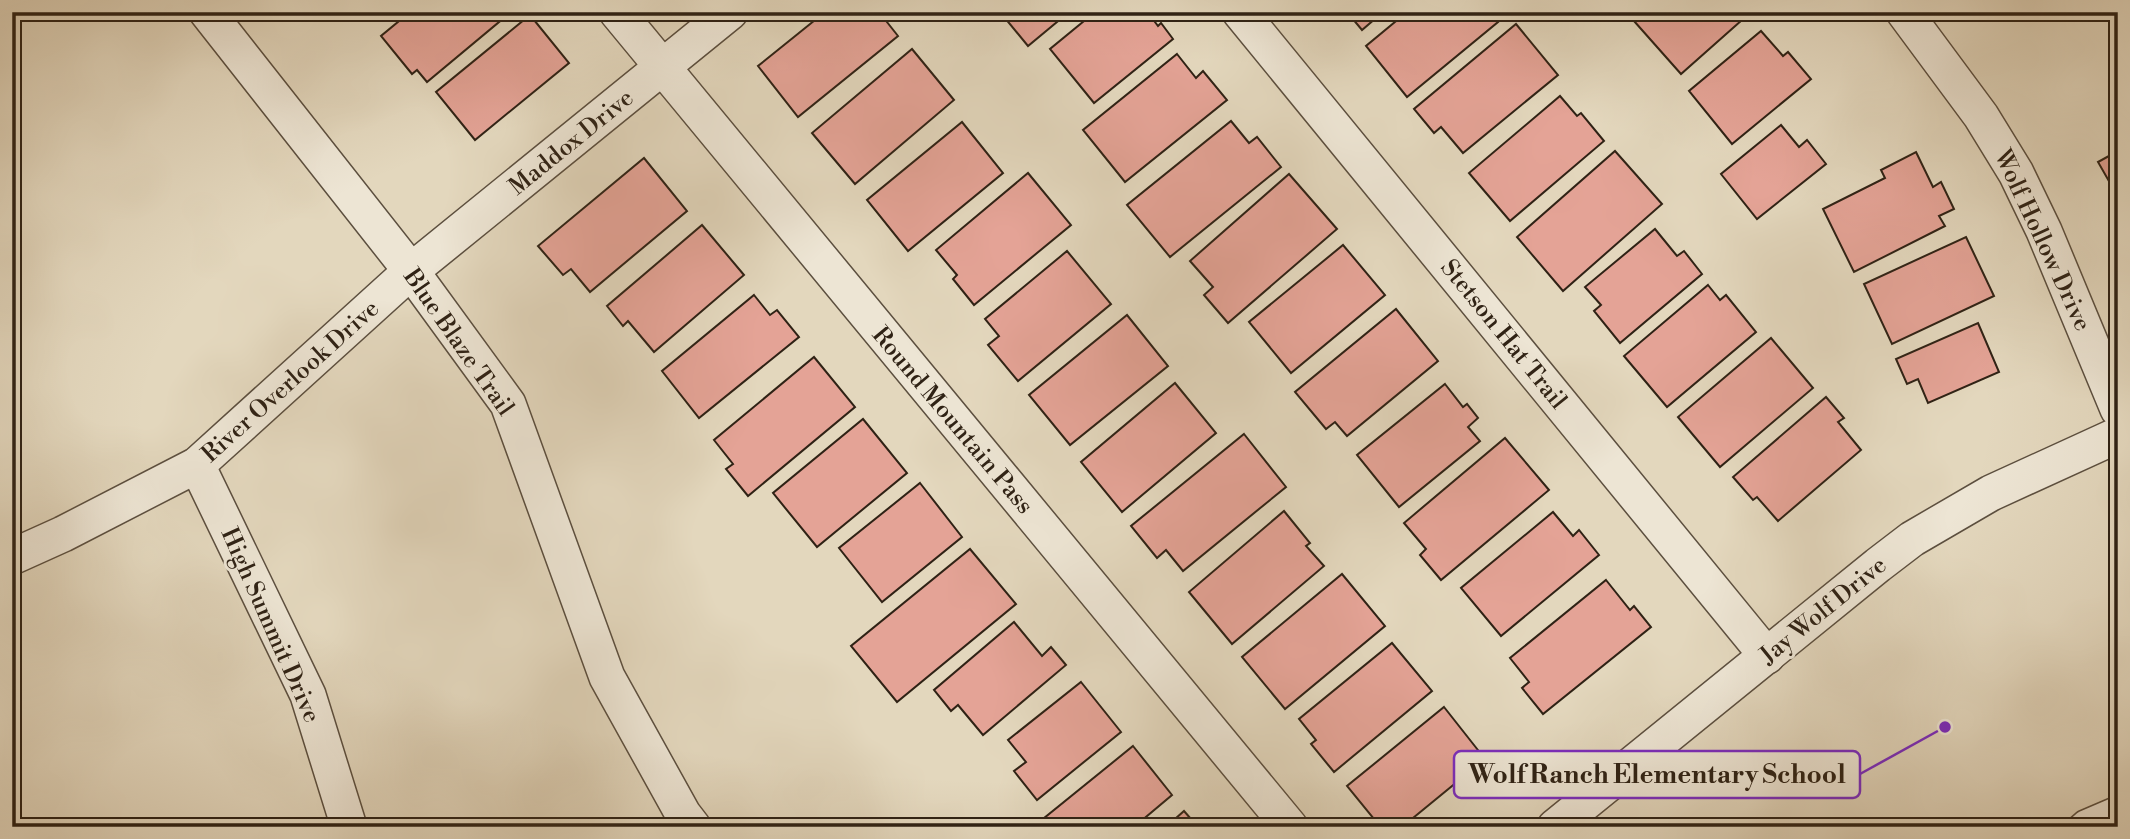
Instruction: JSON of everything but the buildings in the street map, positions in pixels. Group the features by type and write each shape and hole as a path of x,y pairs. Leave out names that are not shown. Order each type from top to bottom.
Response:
{"street":[{"name":"Blue Blaze Trail","path":"207,12 411,271 508,404 607,677 683,814 693,827"},
{"name":"Round Mountain Pass","path":"617,12 1290,827"},
{"name":"Maddox Drive","path":"411,271 730,12"},
{"name":"Stetson Hat Trail","path":"1240,12 1767,656"},
{"name":"Wolf Hollow Drive","path":"1903,12 1981,116 2016,173 2044,231 2118,409"},
{"name":"River Overlook Drive","path":"12,557 64,534 197,465 411,271"},
{"name":"Jay Wolf Drive","path":"1555,827 1912,539 1992,493 2118,435"},
{"name":"High Summit Drive","path":"197,465 308,695 349,827"}],"lane":[{"path":"2075,827 2083,820 2118,804"}],"place":[{"name":"Wolf Ranch Elementary School","path":"1945,727"}]}
